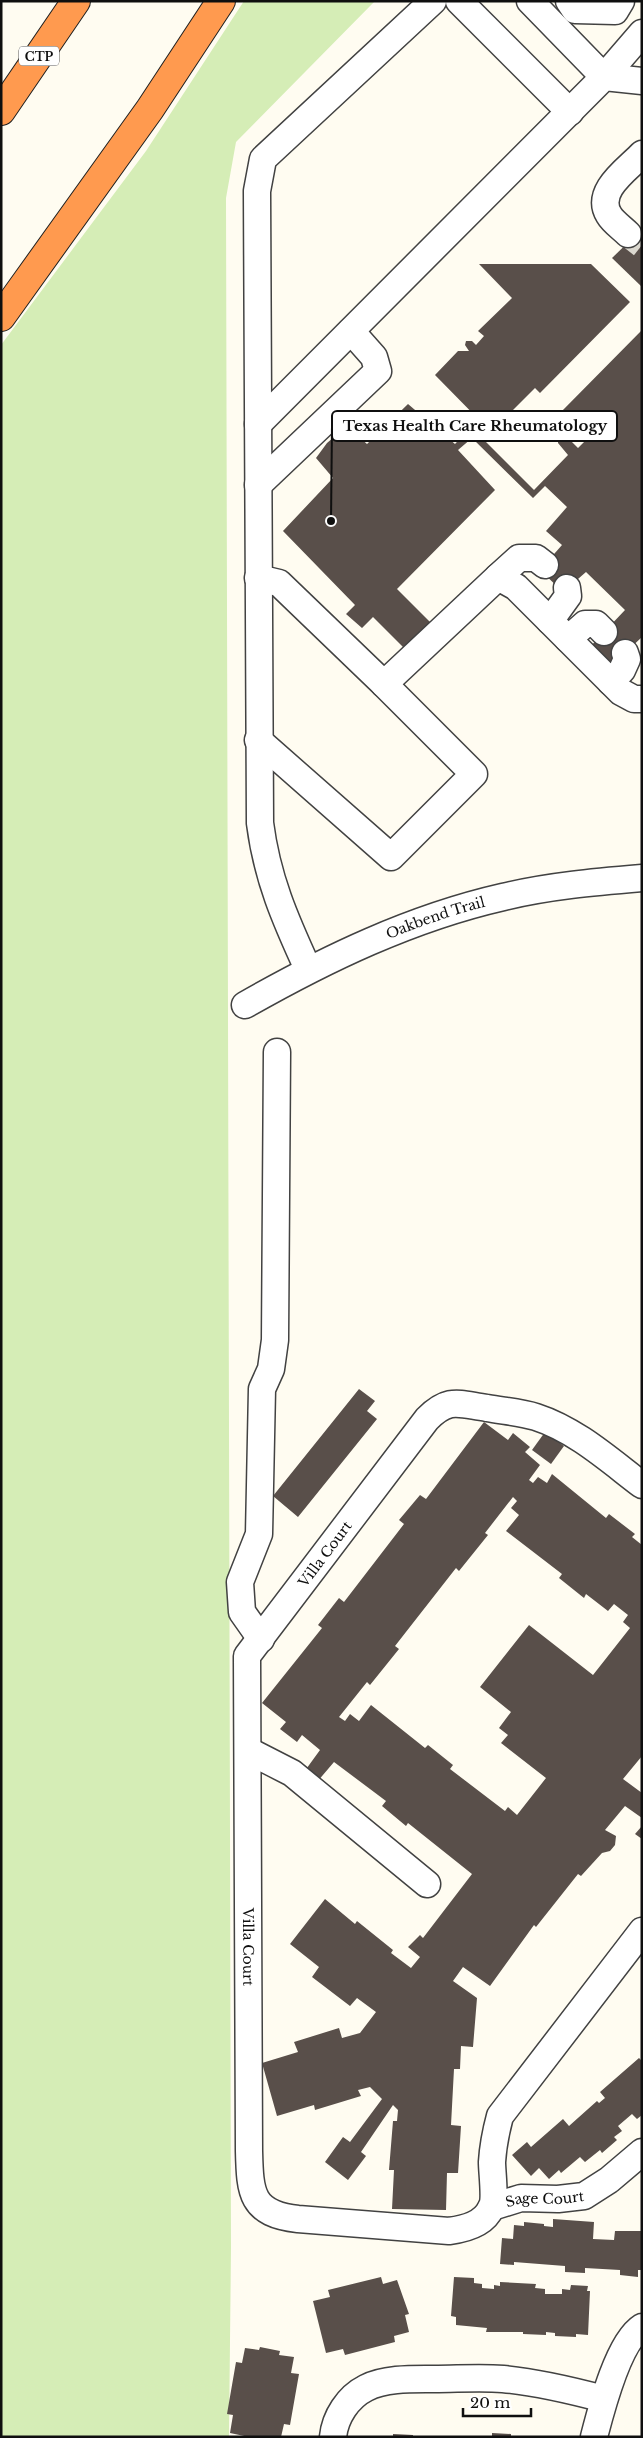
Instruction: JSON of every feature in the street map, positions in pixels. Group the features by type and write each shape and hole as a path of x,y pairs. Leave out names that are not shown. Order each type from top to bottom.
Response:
{"highway":[{"name":"CTP","path":"1,111 76,1"},
{"path":"1,317 150,109 221,1"}],"street":[{"path":"308,969 276,897 265,856 260,823 258,740 257,191 263,159 433,1"},
{"path":"459,1 570,112"},
{"path":"530,1 604,77 642,82"},
{"path":"569,1 575,10 615,11 621,1"},
{"path":"258,424 570,112 604,77 642,33"},
{"path":"628,234 608,215 605,196 609,188 642,154"},
{"path":"258,485 378,371 374,357 351,331"},
{"path":"384,684 519,558 536,558 545,565"},
{"path":"498,577 516,587 621,692 634,699 642,699"},
{"path":"258,578 279,583 474,774 391,858 258,740"},
{"path":"559,630 568,596 568,588"},
{"path":"559,630 585,624 596,624 604,632"},
{"path":"611,682 622,670 627,659 625,653"},
{"name":"Oakbend Trail","path":"245,1005 308,969 403,928 503,897 585,883 642,878"},
{"path":"261,1639 242,1612 240,1582 259,1534 262,1389 271,1369 275,1340 277,1052"},
{"name":"Villa Court","path":"492,2207 482,2220 466,2229 449,2231 280,2217 264,2210 254,2198 250,2178 249,2151 248,1656 427,1419 440,1406 453,1403 534,1416 551,1422 590,1445 642,1485"},
{"path":"249,1751 292,1774 427,1884"},
{"path":"492,2207 494,2136 500,2116 642,1931"},
{"name":"Sage Court","path":"492,2207 521,2198 558,2199 584,2196 609,2180 642,2152"},
{"path":"594,2437 604,2399 623,2351 636,2330 642,2327"},
{"path":"333,2437 341,2411 352,2398 366,2388 386,2382 420,2379 502,2379 556,2386 604,2399"}],"green space":[{"path":"244,1 375,1 236,142 226,198 231,2247 229,2437 1,2437 1,345 146,151"}],"building":[{"path":"642,229 642,287 612,258"},
{"path":"479,264 591,264 630,302 540,393 535,388 491,432 435,375 458,351 469,351 465,345 466,341 472,341 476,345 484,336 478,331 512,298"},
{"path":"642,330 642,637 609,668 588,649 625,610 586,572 563,592 540,570 562,545 546,531 567,507 545,486 533,498 472,438 458,450 495,490 397,589 431,623 405,649 373,617 362,628 346,614 355,605 283,531 333,478 316,458 327,443 347,426 367,444 408,404 455,444 471,427 534,490 568,455 558,443 558,435 564,434 578,448 587,439 561,412"},
{"path":"359,1389 375,1401 367,1411 377,1419 298,1517 273,1496"},
{"path":"484,1422 508,1440 513,1433 530,1447 525,1452 540,1465 529,1480 533,1483 538,1477 547,1483 552,1474 606,1518 609,1514 635,1534 632,1537 642,1545 642,1756 623,1779 642,1793 642,1818 625,1806 605,1830 616,1836 615,1845 610,1851 602,1853 581,1876 578,1874 536,1927 534,1925 490,1986 463,1967 453,1981 477,1998 473,2047 461,2046 460,2069 454,2069 451,2125 461,2126 458,2173 447,2173 446,2210 392,2209 394,2170 389,2170 393,2121 397,2121 398,2110 393,2105 361,2152 366,2156 348,2180 325,2162 343,2137 350,2142 382,2099 370,2087 358,2090 361,2096 315,2110 314,2105 277,2116 262,2063 298,2052 294,2042 339,2028 342,2038 360,2033 376,2012 357,1998 350,2006 312,1977 319,1967 290,1944 325,1899 355,1924 357,1921 393,1950 391,1953 411,1968 420,1957 408,1947 420,1935 423,1938 472,1874 408,1823 406,1826 382,1806 386,1801 334,1762 317,1782 304,1772 320,1750 302,1735 297,1742 280,1729 286,1722 262,1703 322,1628 318,1625 339,1598 344,1602 404,1524 399,1520 420,1495 426,1499","holes":["513,1497 517,1501 511,1508 519,1515 506,1531 562,1574 559,1578 584,1598 586,1594 608,1611 614,1604 628,1615 623,1622 630,1628 593,1675 529,1625 480,1687 511,1712 499,1728 508,1735 501,1743 546,1778 517,1815 508,1807 505,1811 450,1769 453,1765 428,1745 425,1748 371,1705 359,1721 350,1714 345,1721 339,1717 367,1682 370,1685 399,1649 395,1646 456,1568 459,1571 488,1535 485,1533"]},
{"path":"545,1432 564,1446 551,1464 532,1450"},
{"path":"642,1826 642,1839 635,1834"},
{"path":"639,2058 642,2061 642,2115 637,2119 632,2114 618,2126 622,2131 614,2137 617,2140 602,2153 600,2150 585,2162 580,2157 561,2173 559,2170 549,2179 539,2168 531,2176 512,2155 527,2142 531,2147 563,2119 569,2126 597,2101 599,2103 605,2098 600,2092"},
{"path":"553,2219 594,2222 593,2239 614,2240 615,2231 642,2231 642,2270 638,2270 638,2277 620,2275 620,2270 585,2268 585,2273 565,2272 565,2266 514,2262 514,2265 500,2264 502,2238 513,2239 514,2225 524,2226 524,2222 553,2227"},
{"path":"381,2277 383,2284 397,2280 409,2314 405,2315 409,2332 394,2336 395,2342 345,2355 343,2349 326,2353 313,2301 330,2297 328,2290"},
{"path":"454,2277 474,2278 474,2283 482,2284 482,2288 494,2289 494,2285 500,2286 500,2282 536,2284 535,2288 545,2289 545,2294 562,2294 562,2289 570,2290 571,2285 588,2286 587,2291 590,2291 588,2335 576,2334 576,2337 555,2336 555,2333 546,2332 546,2335 523,2334 523,2332 486,2332 487,2328 456,2325 456,2317 451,2316"},
{"path":"260,2347 280,2351 279,2355 294,2357 291,2373 299,2374 290,2425 284,2424 281,2437 249,2437 230,2433 233,2415 227,2414 236,2362 242,2363 245,2348 259,2350"},
{"path":"492,2433 511,2434 511,2437 492,2437"},
{"path":"393,2434 413,2435 413,2437 393,2437"}],"tunnel":[{"path":"628,234 642,245"}],"place":[{"name":"Texas Health Care Rheumatology","path":"331,521"}]}
